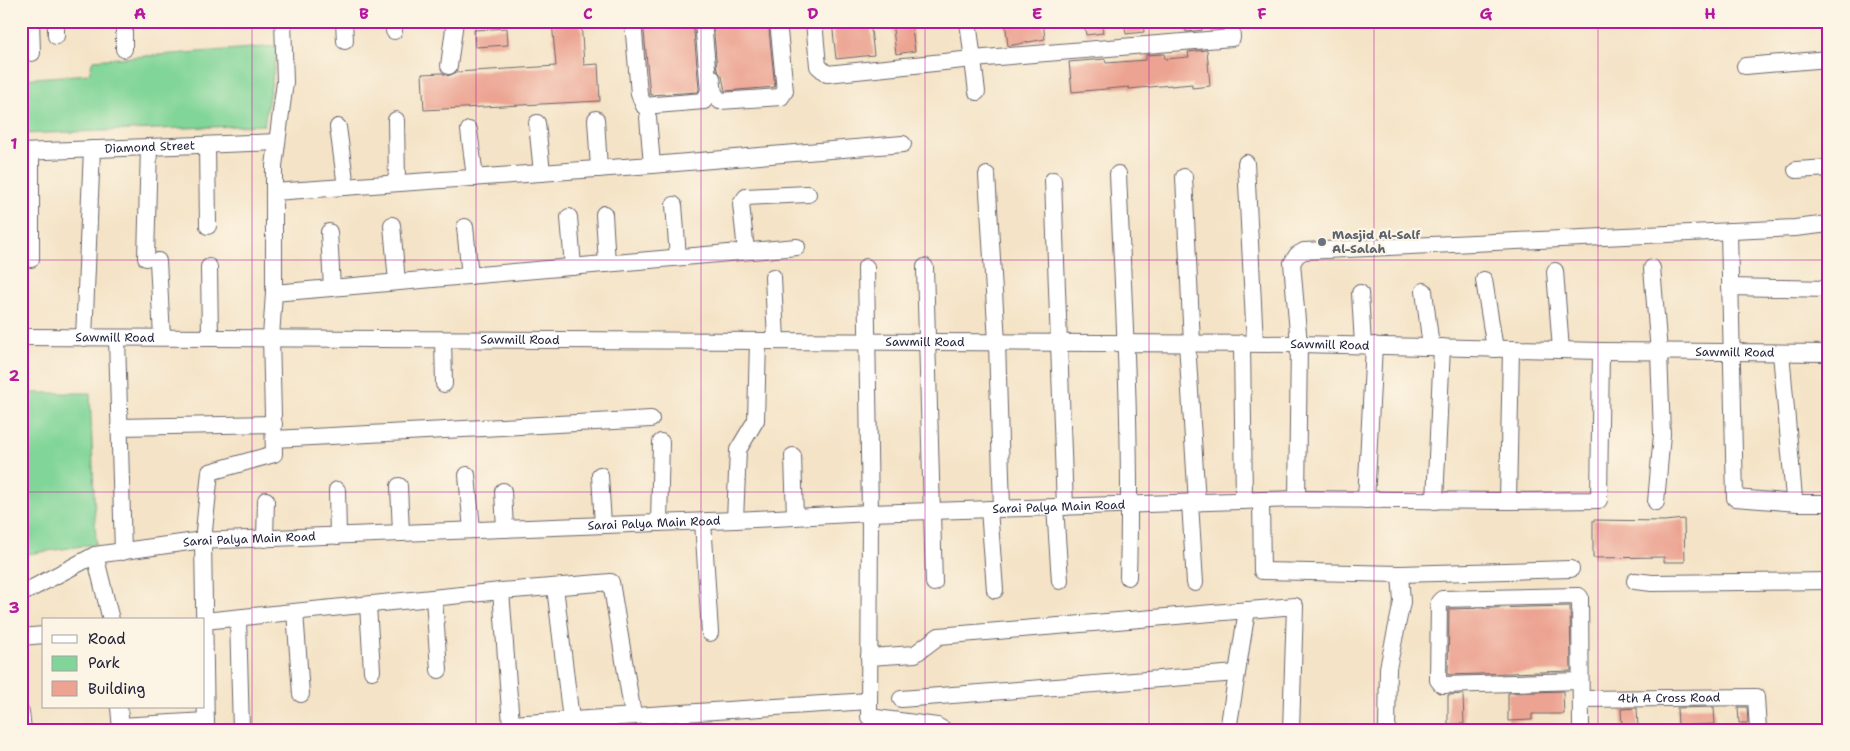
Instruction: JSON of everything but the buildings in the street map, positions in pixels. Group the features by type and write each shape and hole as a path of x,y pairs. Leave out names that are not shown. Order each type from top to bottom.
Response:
{"street":[{"path":"31,21 32,53"},
{"path":"124,21 124,49"},
{"path":"204,618 203,541 210,472 274,454 270,337 274,293 274,166 285,82 283,21"},
{"path":"344,21 345,41"},
{"path":"449,66 454,21"},
{"path":"633,21 639,94 644,106 704,102 709,91 704,21"},
{"path":"704,21 714,93 720,101 781,96 785,91 778,21"},
{"path":"814,21 818,66 827,74 972,59 1232,38 1231,21"},
{"path":"968,21 977,92"},
{"path":"1745,66 1829,59"},
{"path":"648,117 652,165"},
{"path":"596,119 599,169"},
{"path":"396,120 397,184"},
{"path":"537,123 542,173"},
{"path":"338,127 346,187"},
{"path":"469,130 475,178"},
{"name":"Diamond Street","path":"26,152 277,142"},
{"path":"274,192 652,165 903,144"},
{"path":"207,145 208,226"},
{"path":"149,147 152,259 162,337"},
{"path":"84,338 92,149"},
{"path":"26,152 31,259"},
{"path":"1244,501 1249,343 1246,163"},
{"path":"1796,170 1829,168"},
{"path":"1118,174 1126,343 1130,505 1128,577"},
{"path":"988,175 997,342 994,590"},
{"path":"1184,177 1190,343 1195,583"},
{"path":"1053,180 1060,342 1060,581"},
{"path":"746,252 742,204 746,197 808,194"},
{"path":"674,205 678,257"},
{"path":"604,214 607,264"},
{"path":"569,217 573,266"},
{"path":"1297,499 1299,344 1292,263 1297,255 1304,251 1795,228 1829,224"},
{"path":"392,225 397,282"},
{"path":"465,227 470,276"},
{"path":"1728,231 1735,498 1829,504"},
{"path":"329,232 332,288"},
{"path":"274,293 797,247"},
{"path":"209,267 210,337"},
{"path":"866,267 870,512 869,717 937,726 944,730"},
{"path":"925,267 934,583"},
{"path":"1652,268 1659,352 1662,434 1656,502"},
{"path":"1555,271 1560,350"},
{"path":"773,277 776,341"},
{"path":"1484,280 1503,349 1508,501"},
{"path":"1730,288 1829,289"},
{"path":"1424,291 1436,347 1434,501"},
{"path":"1360,292 1368,345 1366,500"},
{"name":"Sawmill Road","path":"21,337 1249,343 1601,351 1829,353"},
{"path":"117,338 123,552"},
{"path":"443,340 444,384"},
{"path":"735,520 738,450 756,420 758,341"},
{"name":"Sarai Palya Main Road","path":"21,594 95,555 203,541 735,520 870,512 1261,500 1600,500 1601,351"},
{"path":"1781,353 1793,490 1794,498 1798,503"},
{"path":"119,427 274,431 651,420"},
{"path":"659,523 661,442"},
{"path":"793,456 795,517"},
{"path":"600,474 603,525"},
{"path":"467,475 472,530"},
{"path":"399,486 401,533"},
{"path":"337,490 338,536"},
{"path":"503,491 504,529"},
{"path":"265,539 266,500"},
{"path":"1261,500 1262,571 1400,574 1570,569"},
{"path":"703,521 710,633"},
{"path":"95,555 111,618"},
{"path":"1387,730 1388,668 1402,602 1400,574"},
{"path":"1635,581 1652,583 1829,580"},
{"path":"205,621 501,591 611,582 633,715"},
{"path":"555,586 571,720"},
{"path":"501,591 511,724 869,701"},
{"path":"1580,680 1442,685 1438,680 1439,602 1442,599 1579,596 1581,730"},
{"path":"434,598 439,670"},
{"path":"368,605 372,672"},
{"path":"869,657 915,654 939,636 1295,606 1291,730"},
{"path":"1228,730 1247,610"},
{"path":"295,612 300,694"},
{"path":"238,618 241,730"},
{"path":"21,637 42,635"},
{"path":"901,700 1237,673"},
{"name":"4th A Cross Road","path":"1581,699 1756,697 1758,730"},
{"path":"119,708 120,728 206,726 205,704"},
{"path":"21,712 23,730"}],"green space":[{"path":"278,46 264,125 21,134 21,79 89,74 93,60"},
{"path":"21,393 90,393 96,544 21,555"}],"place":[{"name":"Masjid Al-Salf Al-Salah","path":"1322,242"}]}
